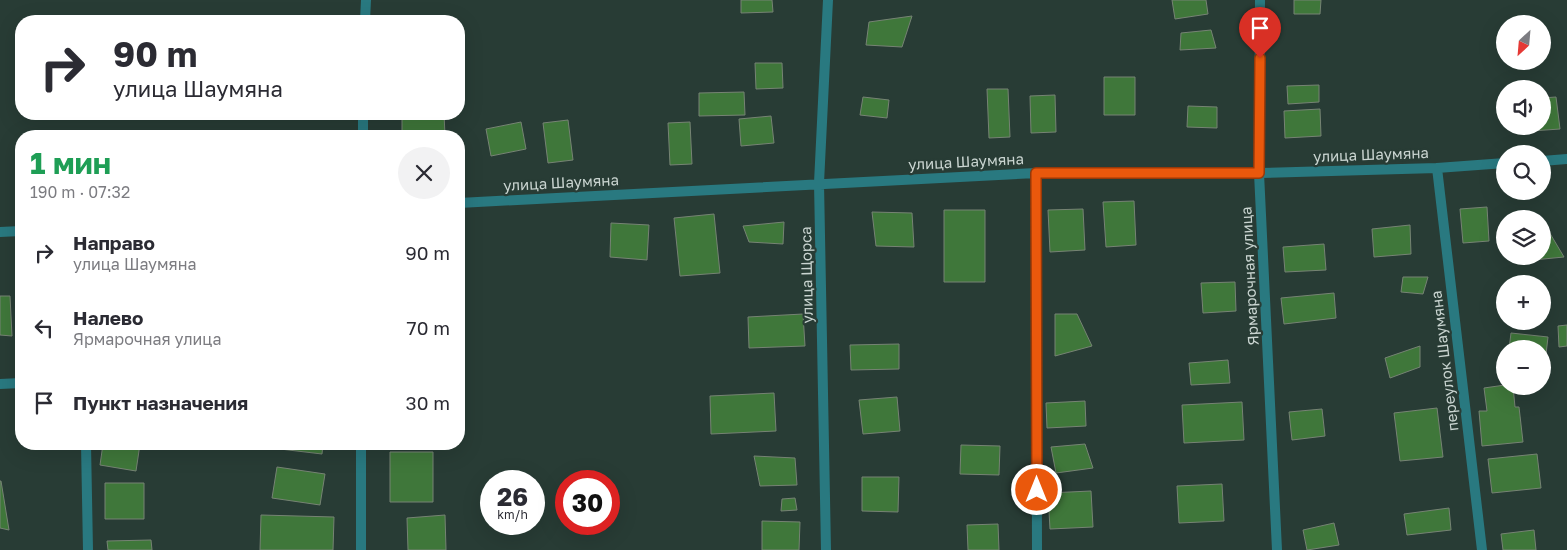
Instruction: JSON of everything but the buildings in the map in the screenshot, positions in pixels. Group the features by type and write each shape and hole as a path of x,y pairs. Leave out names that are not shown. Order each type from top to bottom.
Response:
{"street":[{"path":"365,15 366,0"},
{"name":"улица Щорса","path":"826,550 819,183 828,0"},
{"name":"Ярмарочная улица","path":"1260,0 1259,173 1277,550"},
{"path":"1551,160 1567,159"},
{"name":"улица Шаумяна","path":"465,203 1036,173 1259,173 1437,168 1496,164"},
{"name":"переулок Шаумяна","path":"1437,168 1482,550"},
{"path":"1036,173 1037,550"},
{"path":"0,232 15,231"},
{"path":"0,384 15,383"},
{"path":"86,450 88,550"},
{"path":"361,450 361,550"}],"route":[{"path":"1037,490 1036,173 1259,173 1260,58"}]}
